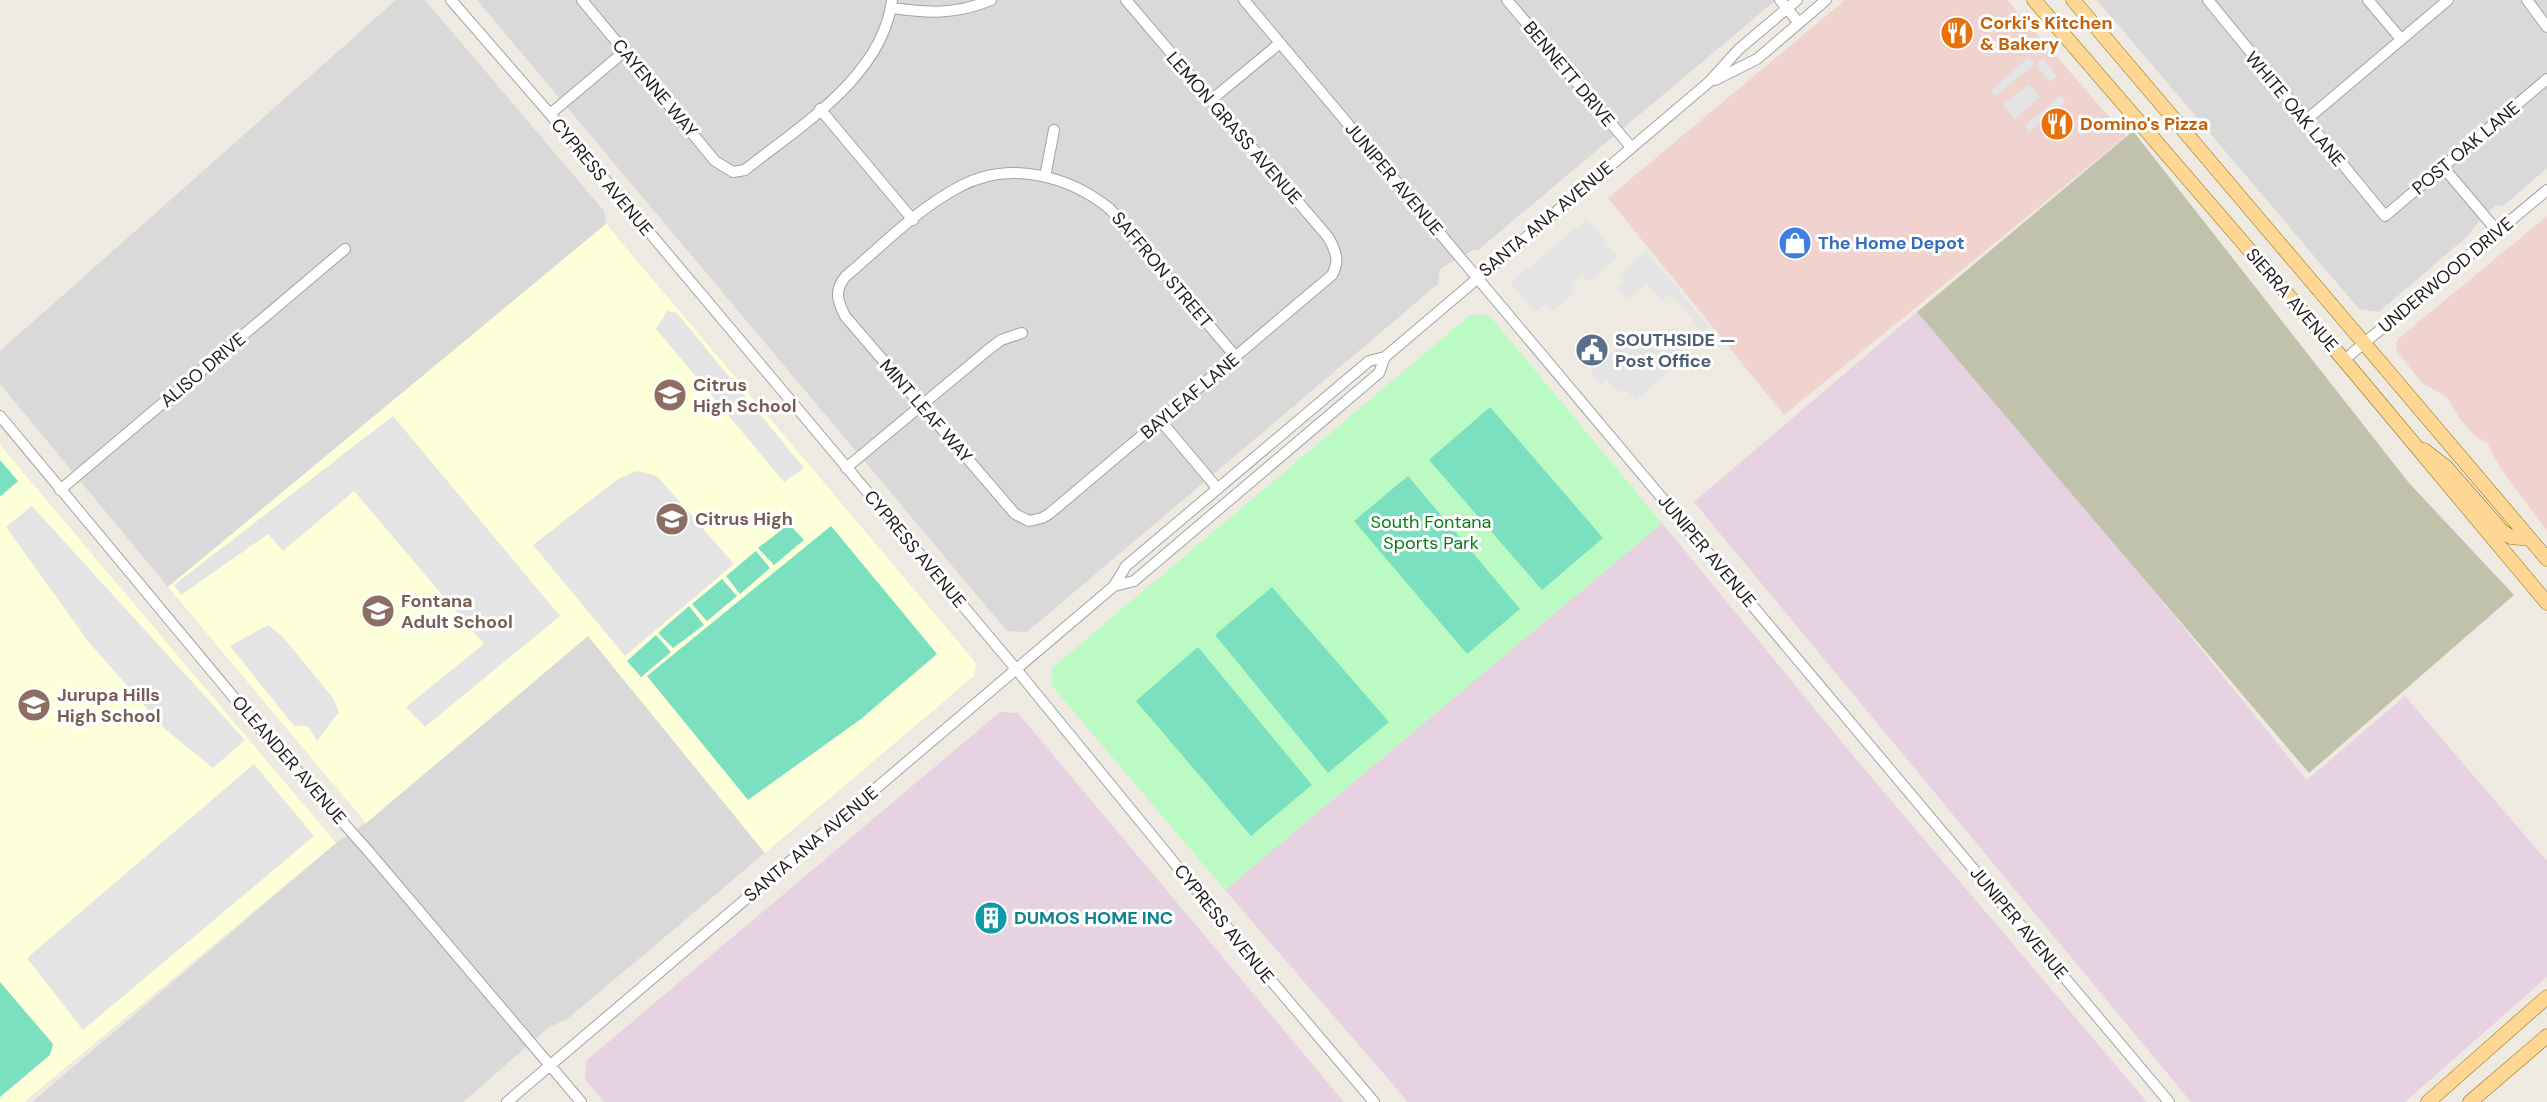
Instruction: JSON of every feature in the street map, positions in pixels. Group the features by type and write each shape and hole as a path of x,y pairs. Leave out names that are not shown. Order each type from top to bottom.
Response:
{"main road":[{"name":"SIERRA AVENUE","path":"2034,0 2344,360 2547,603"},
{"name":"SIERRA AVENUE","path":"2073,0 2547,560"},
{"path":"2412,443 2446,467 2502,531 2511,537 2530,539"},
{"path":"2428,1102 2547,997"},
{"path":"2470,1102 2547,1036"}],"street":[{"name":"CYPRESS AVENUE","path":"451,0 550,114 1017,669 1252,958 1374,1102"},
{"name":"CAYENNE WAY","path":"582,0 715,161 733,172 745,170 820,110"},
{"path":"913,220 820,110 852,81 868,62 881,39 892,4 937,13 954,12 991,0"},
{"name":"LEMON GRASS AVENUE","path":"1126,0 1328,237 1338,258"},
{"name":"JUNIPER AVENUE","path":"1244,0 2169,1102"},
{"name":"BENNETT DRIVE","path":"1507,0 1630,147"},
{"name":"SANTA ANA AVENUE","path":"507,1102 1114,586 1126,566 1369,361 1385,357 1709,82 1783,4 1797,0"},
{"name":"SANTA ANA AVENUE","path":"1709,82 1757,59 1826,0"},
{"name":"WHITE OAK LANE","path":"2208,0 2385,216"},
{"path":"2368,0 2402,39"},
{"path":"2305,121 2448,0"},
{"path":"2527,0 2547,27"},
{"path":"1783,4 1799,23"},
{"path":"1210,101 1280,43"},
{"path":"550,114 625,51"},
{"name":"POST OAK LANE","path":"2385,216 2547,79"},
{"path":"1045,177 1053,130"},
{"path":"2443,167 2498,232"},
{"name":"SAFFRON STREET","path":"837,290 846,276 945,195 976,179 1009,173 1045,177 1076,186 1110,208 1236,357"},
{"name":"UNDERWOOD DRIVE","path":"2344,360 2547,190"},
{"name":"ALISO DRIVE","path":"60,490 345,249"},
{"name":"BAYLEAF LANE","path":"1029,521 1049,514 1236,357 1332,275 1337,267 1338,258"},
{"name":"MINT LEAF WAY","path":"837,290 837,299 845,316 920,406 1016,514 1029,521"},
{"path":"846,468 1001,340 1022,333"},
{"name":"SANTA ANA AVENUE","path":"1114,586 1134,581 1153,565 1379,373 1385,357"},
{"name":"OLEANDER AVENUE","path":"0,416 255,723 581,1102"},
{"path":"1160,420 1218,489"}],"shaded area":[{"path":"396,0 425,0 604,211 606,224 168,587 0,384 0,351"},
{"path":"477,0 1776,0 1478,250 1473,250 1440,269 1438,284 1027,632 1007,631"},
{"path":"1845,0 2007,0 2126,136 1784,415 1608,198"},
{"path":"2097,0 2547,0 2547,168 2503,206 2496,205 2473,228 2471,233 2379,312 2359,309"},
{"path":"2029,57 2035,64 1996,96 1991,90"},
{"path":"2043,59 2057,76 2050,82 2036,65"},
{"path":"2029,84 2040,97 2015,119 2003,105"},
{"path":"2061,95 2066,101 2029,132 2024,126"},
{"path":"2133,131 2409,483 2514,595 2309,773 1917,312"},
{"path":"2547,216 2547,531 2501,469 2487,443 2474,435 2460,419 2447,397 2422,383 2397,351 2396,343 2399,338"},
{"path":"1587,219 1618,257 1589,282 1582,275 1571,284 1577,292 1552,311 1545,304 1535,312 1510,283"},
{"name":"Citrus High","path":"606,224 976,663 974,676 765,853 588,636 366,823 168,587"},
{"path":"1646,251 1709,327 1702,332 1671,294 1662,301 1647,284 1627,300 1617,288 1625,281 1619,274"},
{"path":"667,311 677,313 804,468 784,482 656,329"},
{"path":"1917,312 2103,528 2307,780 2405,696 2547,861 2547,977 2405,1102 2191,1102 1694,502"},
{"path":"1641,328 1664,355 1676,346 1685,357 1636,400 1625,389 1620,393 1608,380 1601,385 1590,371"},
{"path":"393,416 560,616 425,727 406,707 484,644 354,491 283,551 268,534 181,595 174,585"},
{"name":"Jurupa Hills High School","path":"0,445 336,843 24,1102 0,1102"},
{"path":"637,471 657,476 734,564 625,656 533,545 618,479"},
{"path":"32,506 245,740 213,768 165,729 88,641 6,527"},
{"path":"1662,523 1855,758 2147,1102 1408,1102 1225,890"},
{"path":"268,625 283,637 333,698 339,712 317,741 308,726 294,726 230,646"},
{"path":"588,636 765,853 566,1020 549,1027 463,1102 32,1102 336,843 366,823"},
{"path":"1000,712 1018,713 1344,1102 604,1102 585,1079 587,1060"},
{"path":"254,764 314,836 83,1030 27,958"}],"green space":[{"name":"South Fontana Sports Park","path":"1470,315 1489,315 1662,523 1225,890 1051,685 1052,668"},
{"path":"1490,407 1603,538 1542,590 1429,460"},
{"path":"0,460 18,481 1,496 0,495"},
{"path":"1408,476 1520,609 1467,654 1354,521"},
{"path":"789,524 804,540 774,565 758,548"},
{"path":"831,526 937,654 861,719 748,800 647,676"},
{"path":"756,551 770,568 740,594 726,576"},
{"path":"722,579 737,596 707,621 692,604"},
{"path":"1272,587 1389,722 1328,773 1215,635"},
{"path":"689,606 704,625 673,648 658,633"},
{"path":"656,635 671,652 641,677 627,661"},
{"path":"1198,647 1312,785 1251,836 1136,701"},
{"path":"0,982 53,1044 50,1055 0,1097"}],"place":[{"name":"Corki's Kitchen & Bakery","path":"1957,33"},
{"name":"Domino's Pizza","path":"2057,124"},
{"name":"The Home Depot","path":"1795,243"},
{"name":"SOUTHSIDE — Post Office","path":"1592,350"},
{"name":"Citrus High School","path":"670,395"},
{"name":"Citrus High","path":"672,519"},
{"name":"Fontana Adult School","path":"378,611"},
{"name":"Jurupa Hills High School","path":"34,705"},
{"name":"DUMOS HOME INC","path":"991,918"}]}
